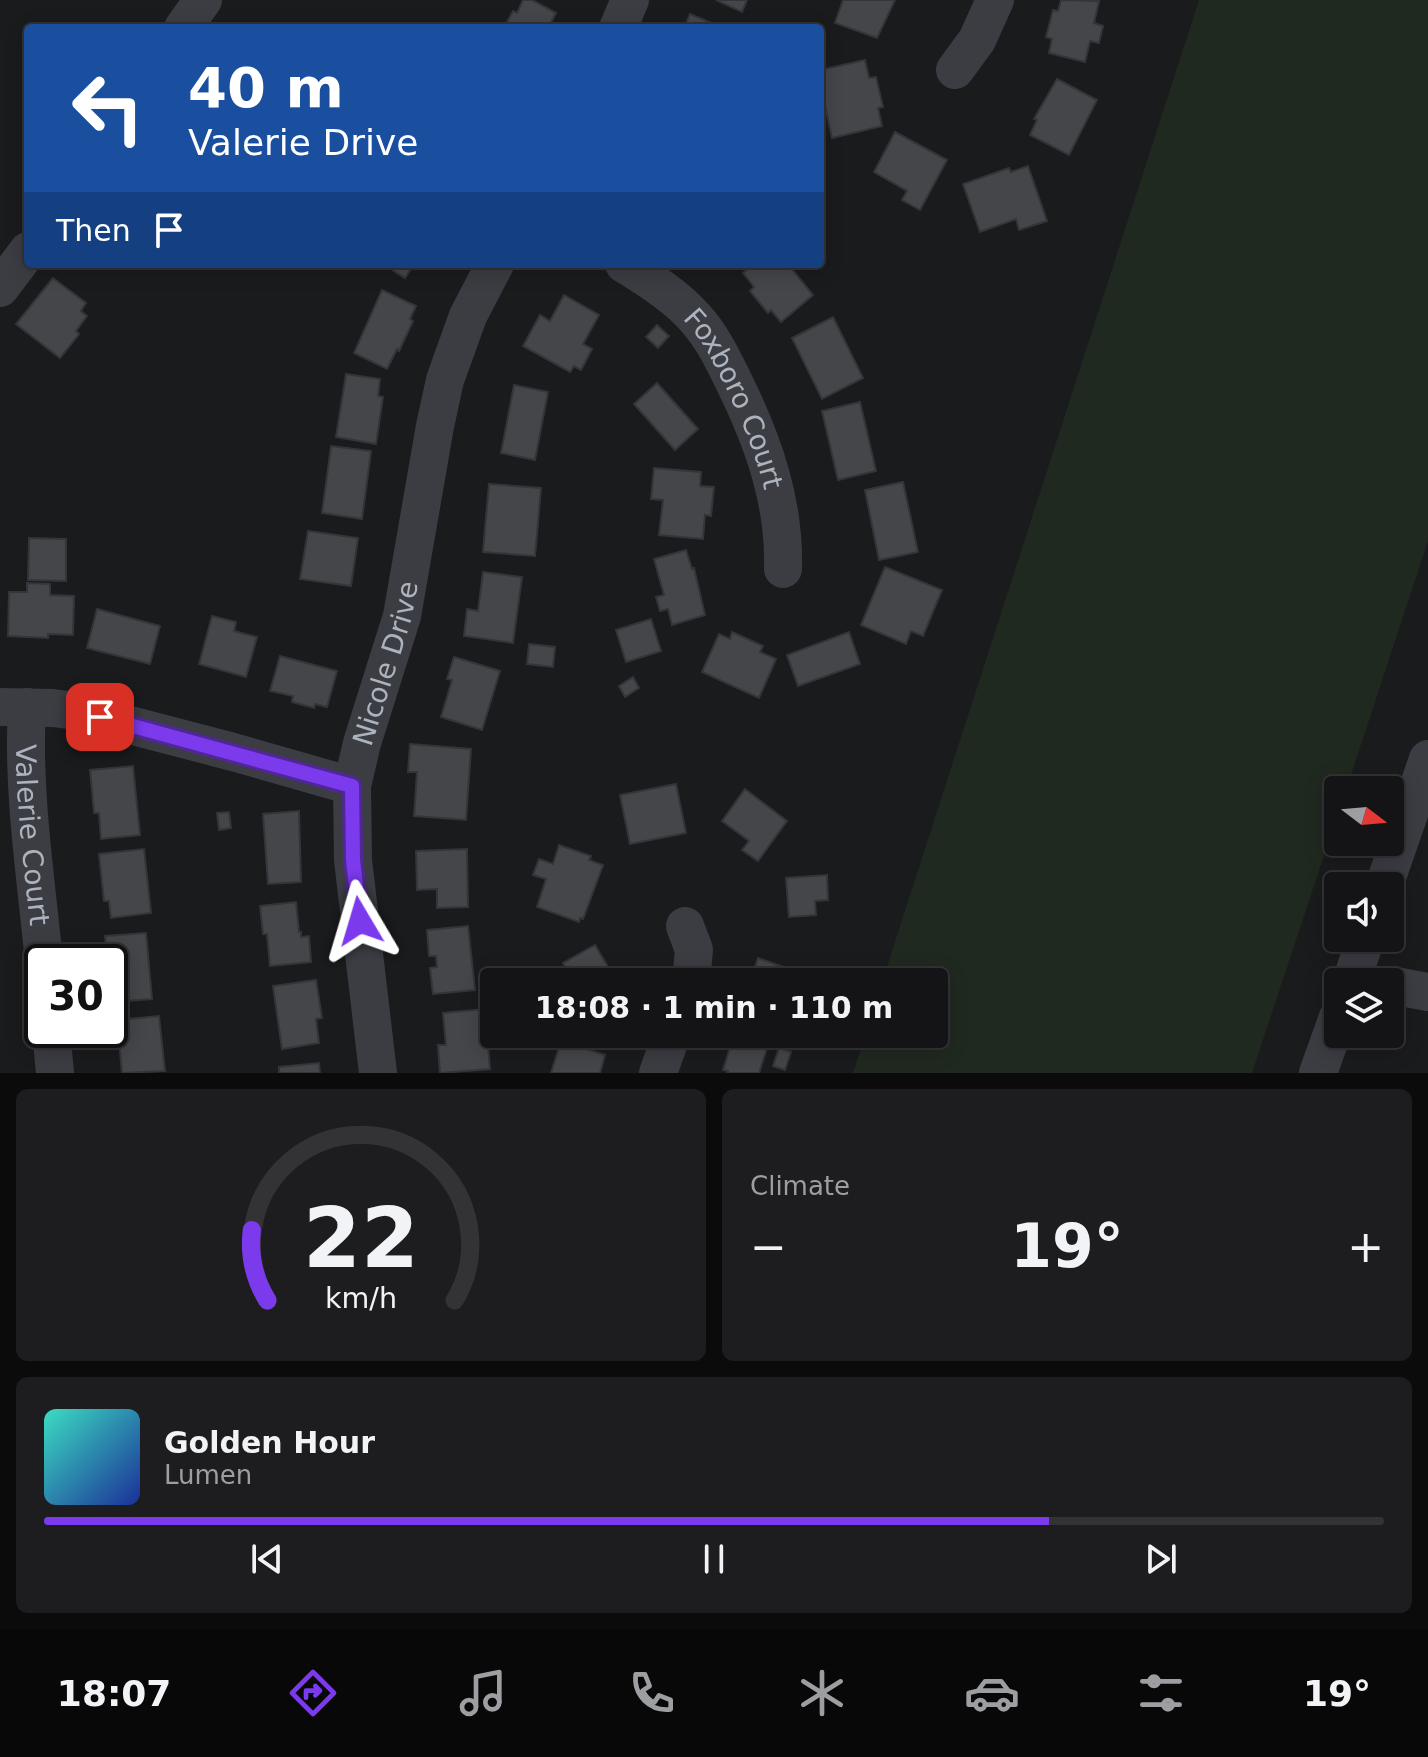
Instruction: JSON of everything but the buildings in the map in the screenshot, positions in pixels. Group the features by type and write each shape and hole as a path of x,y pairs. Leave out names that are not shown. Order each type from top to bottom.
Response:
{"street":[{"path":"186,24 203,0"},
{"path":"620,24 630,0"},
{"path":"955,70 977,40 995,0"},
{"path":"0,288 24,256"},
{"name":"Nicole Drive","path":"378,1073 353,860 352,786 362,743 402,616 445,380 468,316 493,268"},
{"name":"Foxboro Court","path":"630,268 684,306 718,350 754,423 768,461 782,530 783,569"},
{"path":"13,707 53,708 100,717 352,786"},
{"name":"Valerie Court","path":"13,707 25,731 42,944"},
{"path":"1389,872 1428,759"},
{"path":"685,926 694,950 692,968"},
{"path":"1404,988 1428,992"},
{"path":"53,1048 55,1073"},
{"path":"658,1073 667,1048"},
{"path":"1318,1073 1327,1048"}],"shaded area":[{"path":"1199,0 1428,0 1428,541 1351,776 1324,776 1324,855 1252,1073 853,1073 861,1048 948,1048 948,968 887,968"}],"route":[{"path":"100,717 352,786 353,860 360,921"}]}
